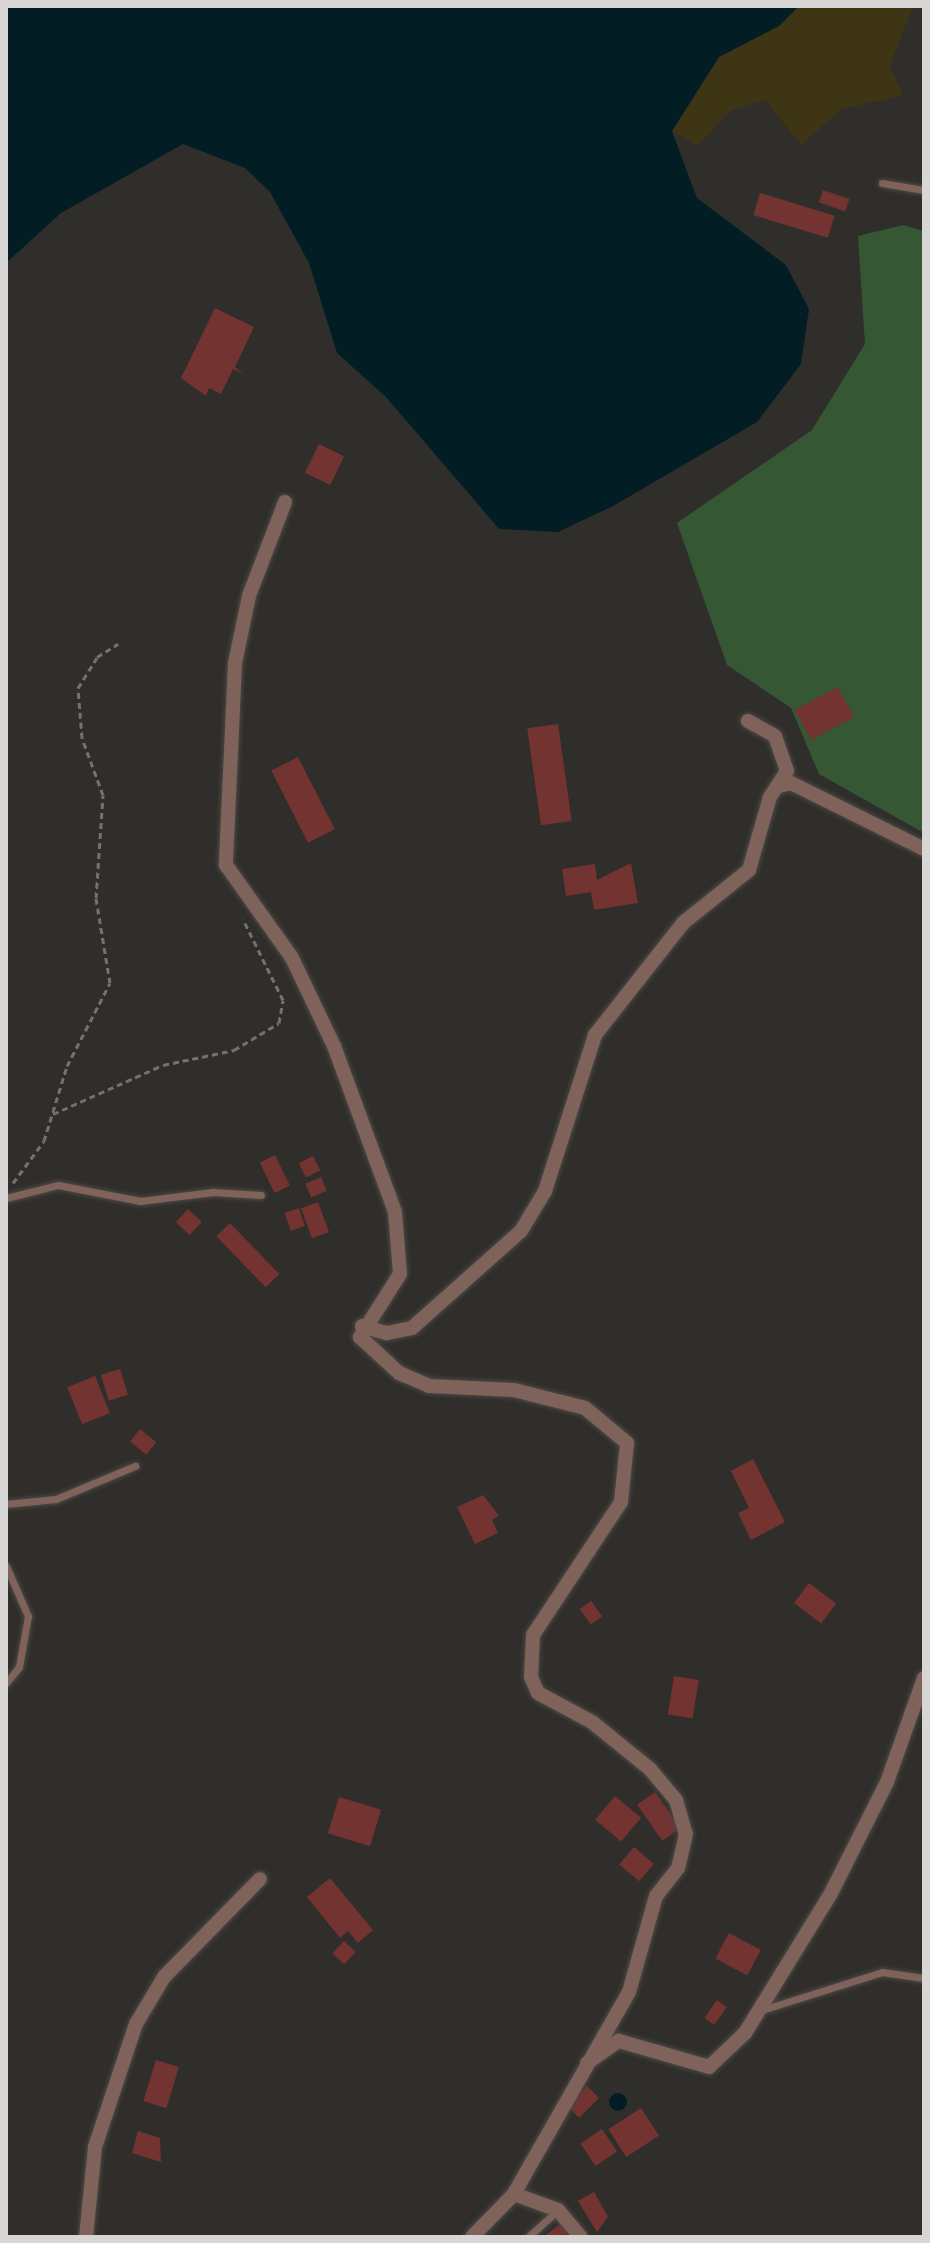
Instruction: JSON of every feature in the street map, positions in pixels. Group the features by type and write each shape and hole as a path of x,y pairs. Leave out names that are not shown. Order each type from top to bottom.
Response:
{"street":[{"path":"285,502 249,596 235,663 226,865 292,958 316,1008 395,1212 400,1274 362,1326"},
{"path":"362,1326 387,1333 412,1328 521,1231 545,1191 595,1035 683,923 749,870 786,758 775,736 748,721"},
{"path":"779,786 791,783 924,849"},
{"path":"362,1326 368,1350 429,1386 514,1390 585,1408 627,1443 621,1502 533,1635 531,1677 557,1708 592,1722 650,1769 676,1800 686,1834 678,1868 651,1909 629,1992 580,2067 514,2194 472,2237"},
{"path":"580,2067 619,2041 709,2067 765,2009 887,1782 924,1678"},
{"path":"86,2237 95,2147 136,2024 164,1977 260,1879"},
{"path":"514,2194 558,2210 581,2237"}],"lane":[{"path":"882,183 924,190"},
{"path":"6,1195 58,1185 140,1201 213,1192 261,1195"},
{"path":"6,1504 56,1499 135,1466"},
{"path":"6,1566 28,1616 19,1667 6,1683"},
{"path":"765,2009 882,1972 924,1978"},
{"path":"528,2237 558,2210"}],"path":[{"path":"6,1195 44,1141 67,1066 110,983 96,898 103,795 82,738 78,688 97,657 118,644"},
{"path":"53,1114 163,1065 234,1050 279,1023 283,1000 240,913"}],"green space":[{"path":"903,225 924,231 924,833 819,774 791,708 727,665 677,523 812,430 865,344 858,236"}],"sand":[{"path":"799,6 913,6 890,66 903,95 842,109 801,145 766,100 731,110 697,146 672,131 719,57 779,26"}],"water":[{"path":"6,6 799,6 779,26 719,57 672,131 697,198 786,265 809,309 801,364 757,422 613,506 558,532 499,529 386,397 337,353 309,263 270,192 245,168 183,144 61,213 6,263"},
{"path":"618,2093 627,2102 618,2111 609,2102"}],"building":[{"path":"823,190 849,199 845,211 819,202"},
{"path":"760,193 835,216 828,238 753,215"},
{"path":"215,308 254,327 235,367 243,374 233,369 221,394 209,388 206,396 181,378"},
{"path":"319,444 344,456 330,485 305,473"},
{"path":"838,687 854,717 811,740 795,710"},
{"path":"558,724 572,821 541,825 527,728"},
{"path":"298,757 335,829 308,843 271,771"},
{"path":"631,863 638,903 594,910 591,892 566,896 562,869 595,864 597,880"},
{"path":"275,1155 290,1186 275,1193 260,1162"},
{"path":"313,1156 320,1170 306,1178 299,1163"},
{"path":"321,1177 327,1191 311,1197 305,1184"},
{"path":"318,1202 329,1232 312,1238 301,1208"},
{"path":"299,1208 305,1226 291,1231 285,1213"},
{"path":"188,1209 202,1222 190,1235 176,1222"},
{"path":"230,1223 279,1274 266,1287 216,1236"},
{"path":"120,1369 128,1395 109,1401 101,1375"},
{"path":"95,1376 110,1413 82,1424 67,1387"},
{"path":"140,1429 156,1442 146,1455 130,1441"},
{"path":"753,1459 785,1522 751,1540 738,1513 749,1508 731,1471"},
{"path":"483,1495 499,1516 492,1520 498,1533 475,1544 457,1507"},
{"path":"809,1583 836,1603 821,1623 794,1603"},
{"path":"591,1601 602,1616 591,1625 580,1609"},
{"path":"674,1676 699,1680 693,1718 668,1715"},
{"path":"655,1792 680,1828 662,1841 637,1805"},
{"path":"615,1796 641,1818 621,1842 595,1820"},
{"path":"339,1797 381,1810 370,1846 328,1833"},
{"path":"634,1847 654,1864 639,1881 619,1865"},
{"path":"330,1878 373,1930 358,1943 348,1931 340,1938 307,1897"},
{"path":"729,1933 761,1950 747,1976 715,1959"},
{"path":"344,1941 356,1952 344,1964 332,1953"},
{"path":"717,2000 727,2007 714,2025 704,2018"},
{"path":"156,2060 179,2067 166,2108 143,2101"},
{"path":"587,2086 599,2098 579,2118 567,2106"},
{"path":"641,2108 659,2136 626,2157 608,2129"},
{"path":"602,2129 617,2151 596,2166 580,2144"},
{"path":"138,2131 160,2138 161,2162 132,2153"},
{"path":"594,2192 608,2217 597,2232 578,2201"},
{"path":"564,2221 576,2237 543,2237"}]}
